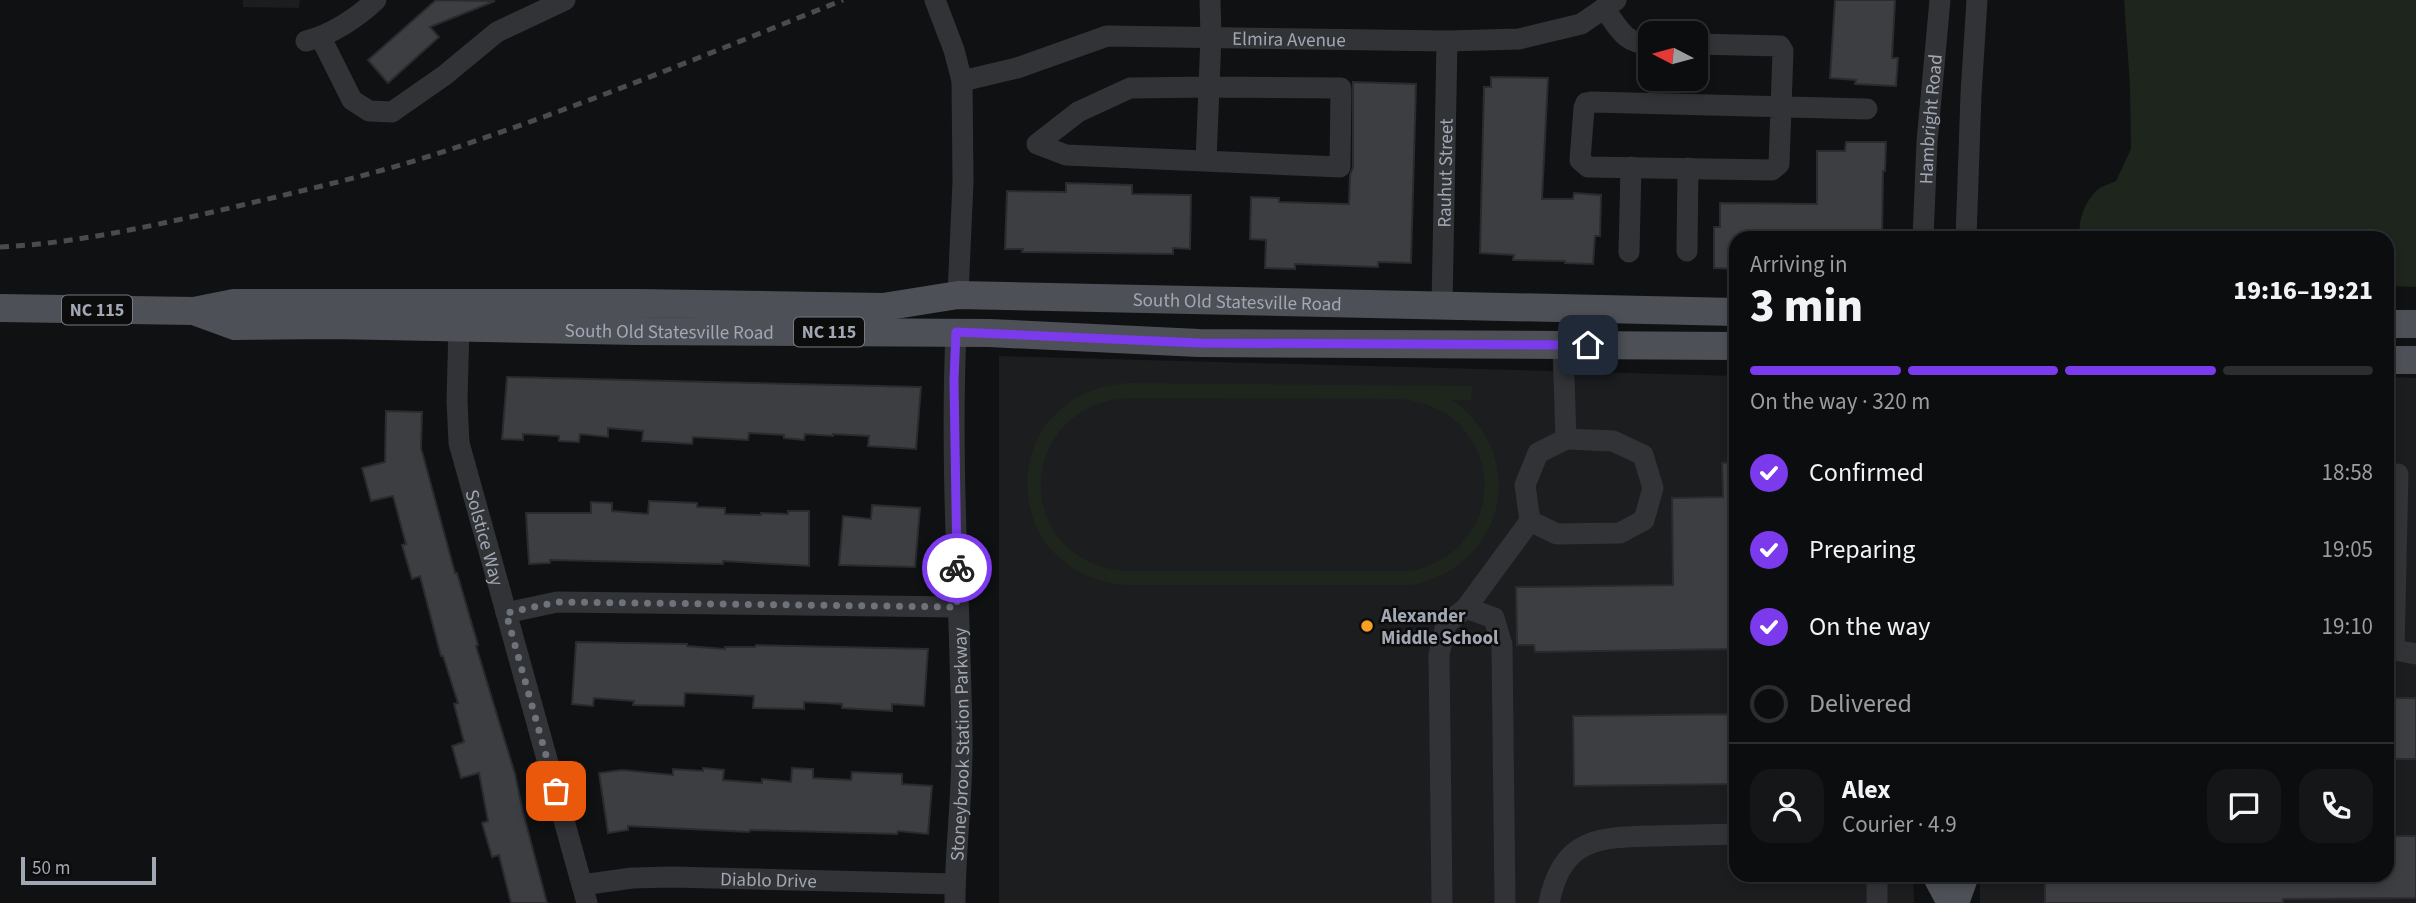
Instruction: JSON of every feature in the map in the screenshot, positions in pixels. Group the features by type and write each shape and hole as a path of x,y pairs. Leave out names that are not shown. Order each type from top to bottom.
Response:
{"main road":[{"name":"South Old Statesville Road","path":"0,308 194,311 234,303 638,303 883,307 958,295 1729,312"},
{"path":"719,332 797,319 931,318 948,311 958,295"},
{"path":"956,332 971,319 983,316 1105,316 1140,299"},
{"name":"South Old Statesville Road","path":"194,311 234,326 956,332 1199,343 1729,346"},
{"path":"2394,324 2416,324"},
{"path":"2394,360 2416,360"},
{"path":"1940,882 1953,903"},
{"path":"1953,903 1962,882"}],"street":[{"path":"376,0 366,9 314,39 352,100 369,111 392,112 445,75 497,32 565,0"},
{"path":"935,0 954,50 962,81 963,182 958,295"},
{"path":"1206,161 1210,0"},
{"name":"Hambright Road","path":"1923,231 1927,142 1940,0"},
{"name":"Hambright Road","path":"1966,231 1977,0"},
{"path":"1610,4 1630,41 1638,44"},
{"name":"Elmira Avenue","path":"962,81 1017,68 1107,36 1447,41 1519,39 1581,23 1610,4"},
{"name":"Rauhut Street","path":"1442,306 1447,41"},
{"path":"1708,44 1780,46 1783,51 1782,106 1777,168 1588,167 1583,164 1580,160 1586,103 1782,106 1867,109"},
{"path":"1209,87 1341,88 1340,167 1066,155 1037,144 1078,112 1130,88 1209,87"},
{"path":"1629,252 1631,167"},
{"path":"1687,251 1688,168"},
{"name":"Solstice Way","path":"459,327 459,443 584,894"},
{"name":"Stoneybrook Station Parkway","path":"955,893 962,740 957,607 954,380 956,332"},
{"path":"1563,345 1566,439"},
{"path":"1442,903 1439,655 1447,624 1466,608 1530,521 1525,485 1538,453 1566,439 1613,441 1643,455 1653,488 1644,520 1620,533 1557,534 1530,521"},
{"path":"2394,625 2400,473"},
{"path":"506,613 557,602 957,607"},
{"path":"1466,608 1494,618 1502,645 1505,903"},
{"path":"2394,650 2416,654"},
{"path":"1549,903 1559,872 1574,853 1598,839 1729,834"},
{"name":"Diablo Drive","path":"584,894 632,878 672,877 955,893"},
{"path":"1877,882 1877,903"}],"shaded area":[{"path":"243,0 300,0 299,8 243,7"},
{"path":"2124,0 2416,0 2416,287 2394,286 2394,231 2080,231 2082,213 2088,201 2098,189 2116,181 2131,149"},
{"name":"Alexander Middle School","path":"999,356 1729,376 1729,882 1913,882 1914,903 999,903"},
{"path":"2394,377 2416,378 2416,903 1980,903 1980,882 2394,882"},
{"path":"1128,383 1472,386 1471,400 1452,400 1477,423 1492,449 1498,477 1497,506 1487,532 1469,555 1445,574 1413,585 1125,585 1082,573 1051,550 1033,518 1027,483 1034,448 1053,417 1084,394","holes":["1127,398 1400,399 1435,408 1461,426 1477,451 1484,480 1481,509 1468,536 1445,557 1411,571 1125,571 1088,561 1062,541 1046,514 1041,484 1046,454 1063,427 1090,408"]}],"building":[{"path":"436,0 495,1 430,27 439,37 388,83 368,60"},
{"path":"1835,0 1895,0 1892,58 1898,58 1896,86 1855,84 1856,80 1830,78"},
{"path":"1491,77 1548,78 1542,199 1573,199 1574,193 1601,195 1600,236 1595,236 1593,264 1513,260 1514,255 1480,253 1484,87 1491,87"},
{"path":"1353,82 1416,84 1411,263 1378,262 1378,267 1295,264 1295,269 1265,268 1266,240 1250,239 1251,197 1279,198 1279,202 1349,204 1350,175 1353,167"},
{"path":"1846,142 1886,142 1882,231 1729,231 1729,269 1714,268 1714,227 1720,227 1720,203 1817,204 1817,151 1845,151"},
{"path":"1066,183 1132,185 1132,194 1191,195 1190,249 1173,248 1173,254 1022,252 1023,249 1005,249 1007,191 1066,192"},
{"path":"507,377 921,387 916,449 868,446 869,436 833,434 805,434 804,440 784,438 784,435 749,433 748,440 693,437 692,444 642,441 643,431 608,428 608,437 580,434 579,442 559,441 559,436 523,434 523,440 502,439"},
{"path":"386,411 422,412 421,448 515,774 547,903 511,903 499,855 492,857 482,823 488,821 479,773 461,778 452,746 464,742 454,704 458,703 441,656 420,576 412,579 402,545 406,544 393,496 371,501 362,468 385,462"},
{"path":"1729,462 1729,649 1535,652 1534,645 1517,645 1516,587 1673,585 1672,498 1723,497 1722,463"},
{"path":"649,501 697,503 697,507 725,508 725,514 761,515 809,511 809,566 723,561 723,564 550,560 550,563 529,564 526,513 591,513 591,502 612,503 612,511 648,514"},
{"path":"872,505 920,508 915,567 839,565 843,516 871,519"},
{"path":"576,642 687,644 725,649 756,645 928,649 924,706 892,704 892,711 842,708 842,704 804,702 804,709 753,708 754,696 685,693 684,706 633,705 634,701 594,698 593,706 572,704"},
{"path":"2394,698 2416,698 2416,759 2394,759"},
{"path":"1729,714 1729,784 1574,786 1573,716"},
{"path":"703,768 724,770 723,780 762,783 762,779 791,782 792,768 813,769 813,778 851,780 852,772 902,774 902,784 932,786 928,834 898,831 897,834 749,832 628,826 628,830 608,833 599,773 622,770 673,775 673,769 703,771"},
{"path":"2394,836 2416,836 2416,898 2283,899 2283,903 2045,903 2045,882 2394,882"}],"railway":[{"path":"0,247 59,242 147,227 409,163 588,100 843,0"}],"way so far":[{"path":"556,791 506,613 557,602 957,607 957,568"}],"place":[{"name":"Alexander Middle School","path":"1367,626"}],"route":[{"path":"957,568 954,380 956,332 1199,343 1588,345"}]}
